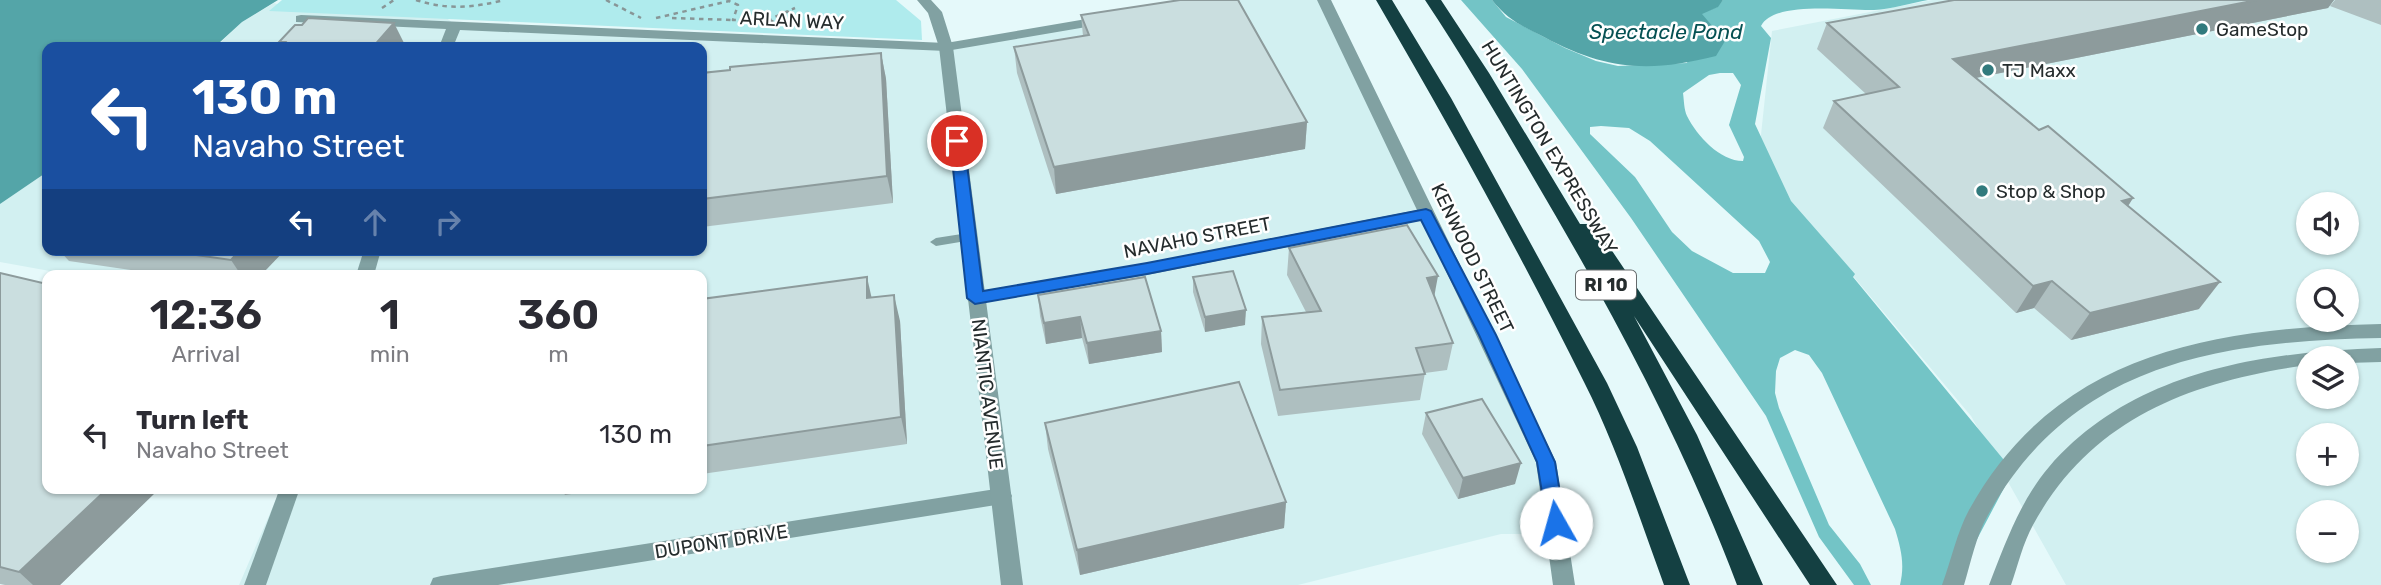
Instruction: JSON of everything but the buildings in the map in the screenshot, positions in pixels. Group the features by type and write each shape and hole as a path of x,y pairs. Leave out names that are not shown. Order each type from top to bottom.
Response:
{"highway":[{"name":"RI 10","path":"1384,0 1437,89 1596,383 1639,482 1677,585"},
{"name":"HUNTINGTON EXPRESSWAY","path":"1433,0 1528,153 1654,370 1713,493 1750,585"},
{"path":"1528,153 1612,264 1824,585"}],"street":[{"name":"NIANTIC AVENUE","path":"924,0 934,12 946,47 1012,585"},
{"name":"KENWOOD STREET","path":"1324,0 1381,114 1426,214 1488,335 1546,462 1564,585"},
{"name":"ARLAN WAY","path":"300,19 946,47 1122,18"},
{"path":"448,42 455,24"},
{"name":"NAVAHO STREET","path":"975,298 1147,269 1426,214"},
{"path":"1953,585 1970,528 2000,475 2048,420 2087,394 2159,360 2233,340 2281,333 2381,331"},
{"path":"2000,585 2007,559 2034,500 2072,455 2094,435 2129,411 2176,388 2250,366 2306,357 2381,355"},
{"path":"255,585 288,494"},
{"name":"DUPONT DRIVE","path":"441,585 1002,496"}],"lane":[{"path":"936,242 968,237"}],"path":[{"path":"416,0 438,8 452,9 505,0"},
{"path":"606,0 639,18 795,22"},
{"path":"667,18 730,1 738,5 733,20"},
{"path":"766,21 795,8"}],"shaded area":[{"path":"282,0 896,0 921,21 922,40 269,11"},
{"path":"1231,0 1323,0 1530,427 1556,534 1501,534 1298,585 239,585 278,494 707,494 707,270 44,270 0,262 0,204 42,175 42,256 707,256 707,42 221,42 242,22 274,3 292,9 441,13 456,26 941,48"},
{"path":"1461,0 1492,0 1506,17 1565,48 1596,61 1618,66 1687,63 1702,13 1717,7 1723,0 1928,0 1874,10 1796,10 1769,18 1761,26 1771,38 1755,124 1791,201 1855,274 1853,277 2013,471 1956,579 1956,585 1900,585 1902,557 1895,529 1822,373 1809,355 1795,350 1780,358 1776,371 1775,393 1829,525 1860,564 1871,585 1854,585 1819,537 1766,416 1631,218 1522,69","holes":["1733,73 1741,85 1729,125 1744,157 1743,161 1726,157 1710,146 1685,111 1683,93 1709,75","1590,127 1629,128 1650,141 1759,241 1770,262 1765,273 1733,273 1692,251 1672,232 1635,177 1590,134"]},
{"path":"1932,0 2381,0 2381,585 2066,585 1971,416 1758,163 1772,31"}],"water":[{"path":"0,0 278,0 242,22 220,42 42,42 42,175 0,204"},
{"name":"Spectacle Pond","path":"1492,0 1723,0 1718,7 1702,14 1725,41 1716,56 1692,61 1648,66 1608,62 1566,48 1529,29 1510,18"}],"place":[{"name":"GameStop","path":"2202,29"},
{"name":"TJ Maxx","path":"1988,70"},
{"name":"Stop & Shop","path":"1982,191"}],"route":[{"path":"957,141 975,298 1147,269 1426,214 1532,428 1546,462 1556,523"}]}
